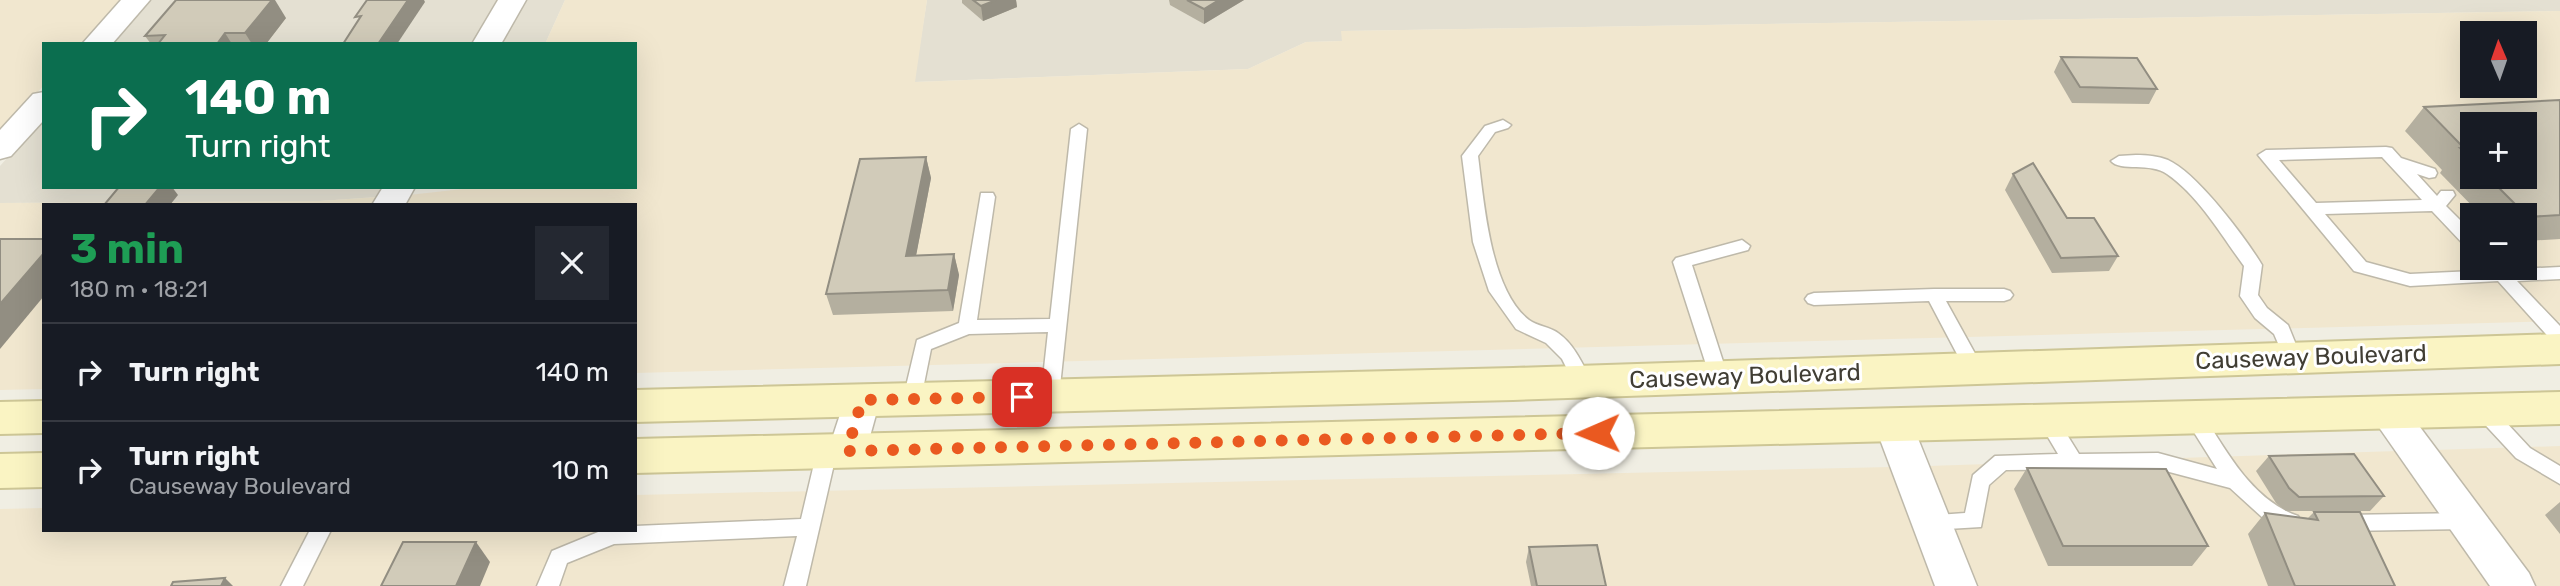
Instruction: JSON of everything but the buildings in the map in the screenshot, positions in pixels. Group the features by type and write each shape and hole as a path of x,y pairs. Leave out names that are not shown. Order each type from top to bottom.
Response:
{"main road":[{"name":"Causeway Boulevard","path":"637,406 1583,382 2560,349"},
{"path":"1894,426 1896,406 1904,400 1919,396 2336,375 2358,368 2372,354"},
{"path":"637,456 2560,408"},
{"path":"0,418 42,417"}],"street":[{"path":"98,42 136,0"},
{"path":"486,42 512,0"},
{"path":"0,149 42,103"},
{"path":"837,451 862,400"},
{"path":"2389,413 2514,586"},
{"path":"1894,426 1956,586"}],"lane":[{"path":"1503,125 1490,129 1470,156 1481,242 1498,291 1522,324 1552,338 1569,355 1583,382"},
{"path":"1050,396 1079,129"},
{"path":"2460,226 2442,200 2386,152 2266,155 2360,267 2410,280 2460,275"},
{"path":"2119,161 2144,160 2164,165 2182,176 2253,265 2249,296 2261,313 2282,330 2292,357"},
{"path":"2395,161 2428,173"},
{"path":"967,327 987,197"},
{"path":"2313,209 2442,200"},
{"path":"1719,377 1682,262 1742,246"},
{"path":"2537,272 2560,273"},
{"path":"2507,280 2560,338"},
{"path":"1934,295 1974,368"},
{"path":"1814,299 2004,295"},
{"path":"912,399 923,345 967,327 1057,325"},
{"path":"2483,410 2523,453 2560,476"},
{"path":"2195,418 2236,482 2281,522 2467,521"},
{"path":"2049,422 2073,461"},
{"path":"796,586 809,527 837,451"},
{"path":"1931,522 1974,521 1980,481 2002,462 2158,461 2236,482"},
{"path":"548,586 559,556 613,535 809,527"},
{"path":"292,586 320,532"}],"shaded area":[{"path":"0,0 123,0 84,42 42,42 42,87 0,133"},
{"path":"150,0 499,0 472,42 112,42"},
{"path":"525,0 565,0 546,42 500,42"},
{"path":"565,0 927,0 915,82 1248,69 1306,42 1342,41 1341,31 2560,11 2560,321 637,373 637,203 404,203 409,195 463,189 637,189 637,42 546,42"},
{"path":"927,0 2560,0 2560,11 1342,31 1342,41 1306,42 1248,69 914,82"},
{"path":"42,119 42,189 382,189 377,197 320,201 0,203 0,166"},
{"path":"377,197 373,203 42,203 42,389 0,390 0,203 320,201"},
{"path":"2560,446 2560,586 2533,586 2434,450"},
{"path":"2398,451 2493,586 1976,586 1928,466"},
{"path":"1891,467 1936,586 0,586 0,509 42,508 42,532 637,532 637,495"}],"route":[{"path":"1022,397 862,400 847,451 1598,433"}]}
